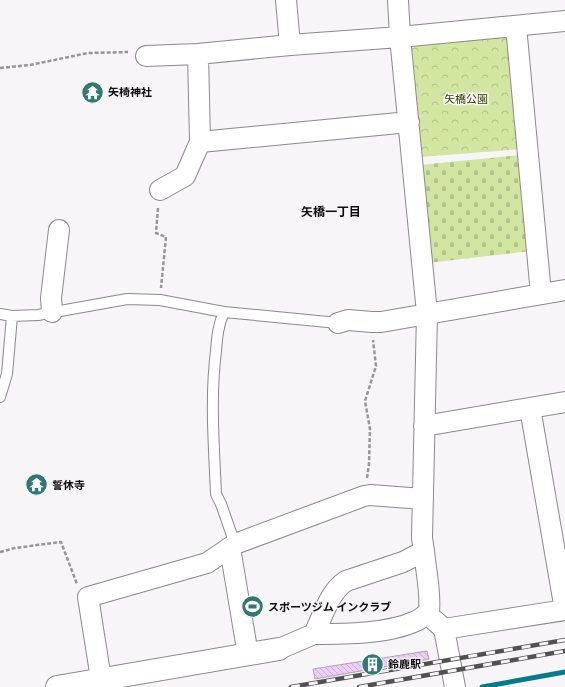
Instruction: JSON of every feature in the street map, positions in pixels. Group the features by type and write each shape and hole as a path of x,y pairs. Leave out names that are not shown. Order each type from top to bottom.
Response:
{"street":[{"path":"286,0 290,45"},
{"path":"398,0 400,37 427,313 422,538 430,602 429,612 436,623 444,629 455,687"},
{"path":"146,56 198,54 565,21"},
{"path":"516,26 541,294"},
{"path":"160,190 185,176 200,142 198,54"},
{"path":"200,142 409,122"},
{"path":"52,312 51,298 59,230"},
{"path":"338,323 348,320 381,322 565,290"},
{"path":"424,426 565,402"},
{"path":"444,629 565,610 556,510 530,408"},
{"path":"112,681 88,597 207,563 232,546 364,496 370,495 423,499"},
{"path":"232,546 248,655"},
{"path":"314,634 339,585 346,581 403,562 424,551"},
{"path":"57,687 112,681 279,649 314,634 354,634 400,627 417,621 429,612"}],"lane":[{"path":"0,314 12,316 38,315 127,299 160,300 224,312 338,323"},
{"path":"224,312 219,322 214,364 213,412 216,494 221,504 232,546"},
{"path":"0,397 7,374 12,316"}],"path":[{"path":"0,68 30,65 88,53 131,52 146,56"},
{"path":"160,190 156,233 166,237 160,300"},
{"path":"364,496 369,464 370,443 370,429 365,401 376,366 372,322"},
{"path":"0,552 15,548 61,542 81,594 88,597"}],"green space":[{"name":"矢橋公園","path":"505,34 511,41 522,149 421,157 411,49 418,42"},
{"path":"520,155 531,251 428,263 419,165"}],"building":[{"name":"鈴鹿駅","path":"427,651 429,659 315,679 313,669"}],"waterway":[{"path":"482,687 565,672"}],"railway":[{"path":"291,687 565,640"},
{"path":"359,687 565,651"}],"place":[{"name":"矢椅神社","path":"93,92"},
{"name":"誓休寺","path":"37,485"},
{"name":"スポーツジム インクラブ","path":"253,607"},
{"name":"鈴鹿駅","path":"372,664"}],"district":[{"name":"矢橋一丁目","path":"331,212"}]}
